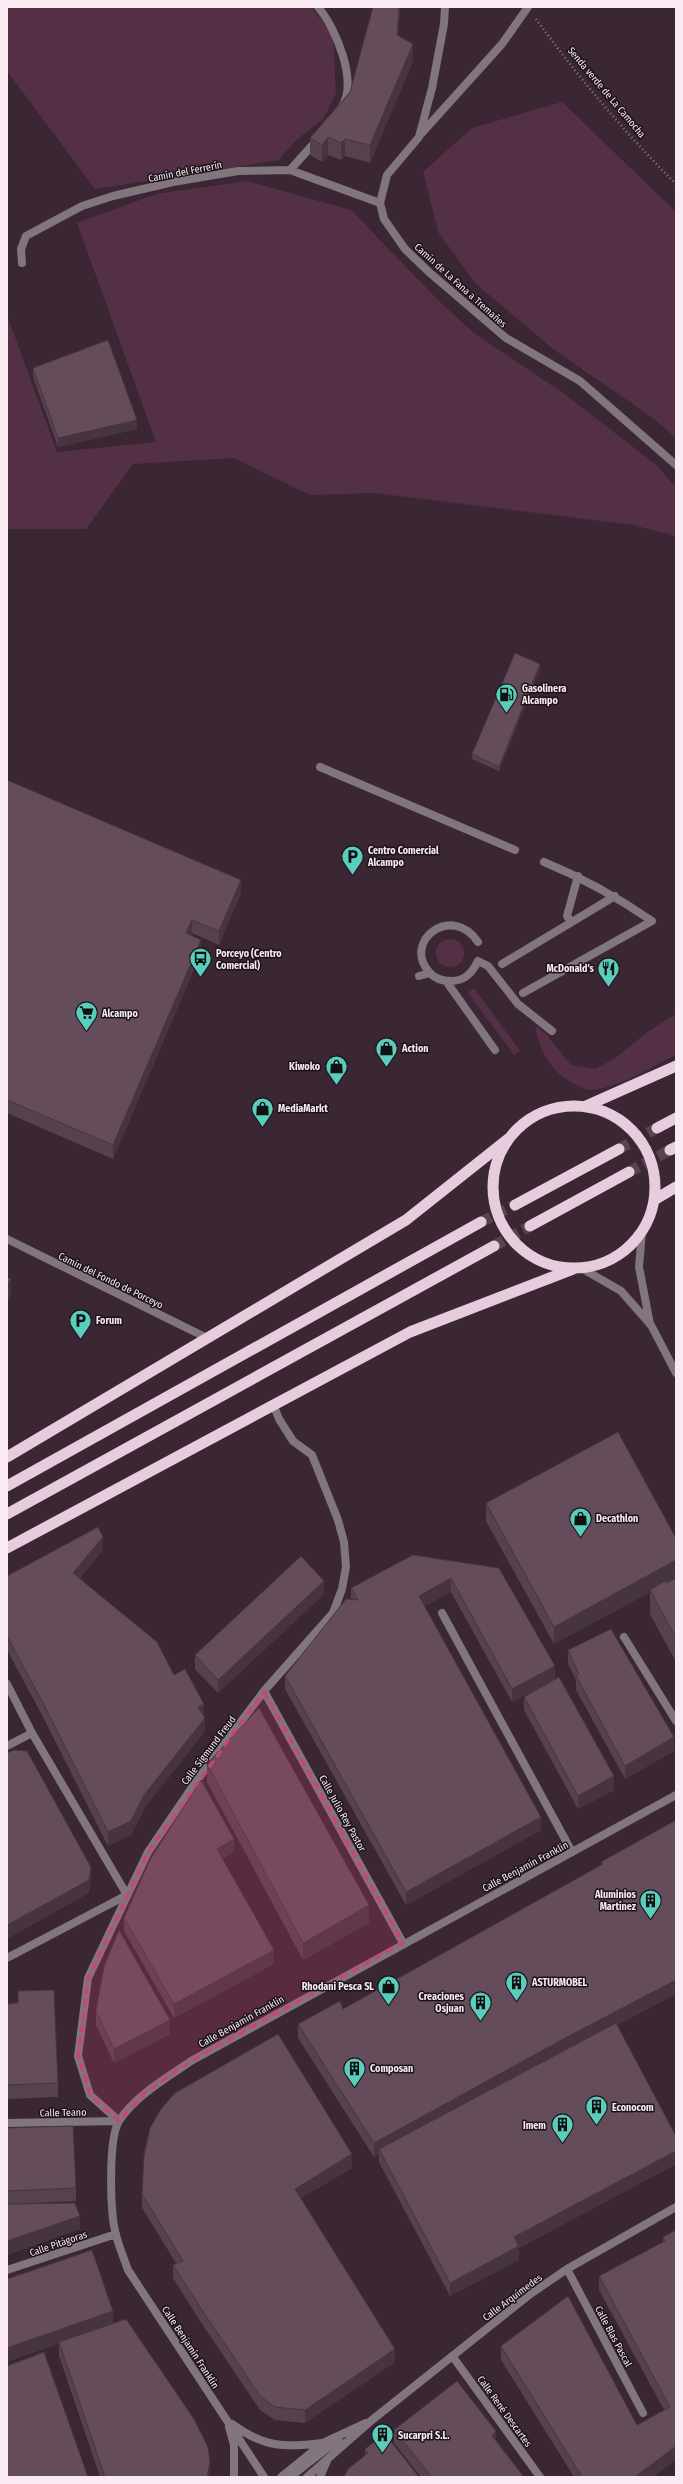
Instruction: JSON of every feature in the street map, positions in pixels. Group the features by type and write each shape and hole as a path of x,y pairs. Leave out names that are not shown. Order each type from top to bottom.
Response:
{"highway":[{"path":"586,1106 676,1066"},
{"path":"7,1548 273,1404 410,1332 578,1269 626,1250 642,1232 654,1200 652,1168 642,1143 623,1122 606,1112 586,1106 562,1106 543,1111 518,1127 508,1140 496,1166 494,1186 495,1211 501,1226 510,1239 526,1253 544,1263 578,1269"},
{"path":"657,1128 676,1118"},
{"path":"7,1456 406,1220 508,1140"},
{"path":"516,1205 619,1149"},
{"path":"530,1226 629,1172"},
{"path":"654,1200 676,1187"},
{"path":"7,1486 481,1222"},
{"path":"7,1514 494,1246"}],"street":[{"path":"318,7 345,61 348,82 344,105 336,116"},
{"path":"418,137 432,88 444,24 445,7"},
{"path":"380,203 387,175 418,137 502,44 528,7"},
{"path":"290,170 323,133"},
{"name":"Camín del Ferrerín","path":"22,263 21,249 26,236 82,206 113,196 238,171 290,170 380,203"},
{"name":"Camín de La Fana a Tremañes","path":"380,203 384,219 396,237 430,273 506,338 580,382 676,465"},
{"path":"320,767 516,850"},
{"path":"523,993 652,921 615,896 578,876 544,862"},
{"path":"571,922 567,916 578,876"},
{"path":"502,964 615,896"},
{"path":"478,942 465,928 457,926 448,925 431,932 422,947 424,966 430,974 446,981 458,981 467,977 478,961 488,966 518,1004 552,1031"},
{"path":"419,976 430,974"},
{"path":"446,981 495,1050"},
{"path":"642,1232 639,1267 651,1325"},
{"name":"Camín del Fondo de Porceyo","path":"7,1239 81,1277 207,1338"},
{"path":"578,1269 620,1291 651,1325 676,1373"},
{"name":"Calle Sigmund Freud","path":"119,2122 90,2095 78,2056 88,1978 148,1852 197,1780 264,1691 333,1613 342,1590 346,1567 344,1542 338,1520 312,1454 293,1441 279,1419 273,1404"},
{"path":"442,1613 572,1852"},
{"path":"624,1637 676,1721"},
{"path":"7,1684 32,1733 127,1895 7,1958"},
{"name":"Calle Julio Rey Pastor","path":"264,1691 403,1943"},
{"path":"7,1746 32,1733"},
{"name":"Calle Benjamín Franklin","path":"264,2477 228,2420 128,2270 116,2234 111,2172 119,2122 146,2092 191,2061 403,1943 676,1795"},
{"name":"Calle Teano","path":"7,2123 119,2122"},
{"name":"Calle Arquímedes","path":"307,2477 372,2420 529,2295 567,2269 676,2207"},
{"name":"Calle Pitágoras","path":"7,2270 116,2234"},
{"name":"Calle Blas Pascal","path":"567,2269 643,2413"},
{"name":"Calle René Descartes","path":"453,2357 540,2477"},
{"name":"Calle Benjamín Franklin","path":"228,2420 249,2436 277,2446 323,2443"},
{"name":"Calle Benjamín Franklin","path":"228,2420 234,2445 234,2477"},
{"name":"Calle Arquímedes","path":"281,2477 323,2443 350,2429 372,2420"},
{"name":"Calle Arquímedes","path":"290,2477 350,2429"},
{"path":"320,2477 329,2458"}],"path":[{"name":"Senda verde de La Camocha","path":"528,7 572,69 642,150 676,184"}],"highlighted area":[{"path":"264,1691 403,1943 191,2061 146,2092 119,2121 90,2095 78,2056 88,1978 148,1852"}],"shaded area":[{"path":"7,7 312,8 333,35 336,94 323,119 295,141 279,160 95,189 7,71"},
{"path":"562,102 676,212 676,438 653,418 553,349 475,283 438,232 423,172 472,128"},
{"path":"247,181 351,210 440,302 475,334 566,395 655,464 676,487 676,536 633,525 375,493 310,495 234,458 133,464 86,529 7,529 7,315 57,452 156,442 77,223 156,194"},
{"path":"450,939 460,943 464,953 460,963 450,967 440,963 436,953 440,943"},
{"path":"474,988 520,1051 514,1055 468,993"},
{"path":"676,1014 676,1055 646,1071 612,1086 601,1089 584,1089 560,1075 543,1053 535,1026 546,1034 571,1065 596,1069 615,1058 649,1031"}],"building":[{"path":"373,7 399,7 397,35 413,44 370,145 345,139 341,143 328,137 322,145 310,138 350,92"},
{"path":"108,340 137,420 58,438 33,368"},
{"name":"Gasolinera Alcampo","path":"515,653 540,664 499,767 472,754"},
{"name":"Alcampo","path":"7,780 241,880 219,931 192,920 186,933 201,940 113,1145 7,1100"},
{"path":"7,1277 11,1279 7,1285"},
{"name":"Decathlon","path":"618,1432 676,1538 676,1560 554,1627 486,1503"},
{"path":"98,1527 103,1537 73,1573 157,1642 174,1675 185,1669 204,1704 198,1707 205,1718 144,1795 131,1821 108,1832 42,1701 7,1636 7,1576"},
{"path":"413,1555 499,1568 555,1666 512,1689 451,1578 419,1596 541,1817 406,1892 285,1676 346,1599 358,1600 351,1588"},
{"path":"301,1556 324,1581 218,1680 195,1655"},
{"path":"676,1578 676,1638 650,1590 665,1581 667,1583"},
{"path":"611,1629 674,1737 625,1766 576,1676 579,1674 568,1650"},
{"path":"559,1677 614,1776 578,1796 524,1697"},
{"path":"259,1708 369,1905 303,1943 207,1764"},
{"path":"14,1750 27,1751 91,1867 89,1880 7,1925 7,1753"},
{"path":"201,1780 234,1839 217,1849 274,1950 174,2004 124,1918 150,1860"},
{"path":"676,1820 676,1980 569,2036 374,2143 298,2024 340,2001 343,2009 603,1864 601,1862"},
{"path":"119,1930 170,2020 114,2049 96,2011 104,1967"},
{"path":"54,1990 58,2083 7,2085 7,2004 18,2003 18,1991"},
{"path":"616,2023 676,2136 676,2151 514,2237 519,2246 450,2283 379,2149"},
{"path":"278,2034 352,2154 295,2189 395,2349 305,2410 275,2407 260,2396 173,2265 183,2261 142,2194 144,2155 150,2128 161,2109 175,2093"},
{"path":"73,2126 76,2188 7,2191 7,2128"},
{"path":"75,2203 80,2216 7,2241 7,2204"},
{"path":"676,2230 676,2446 635,2477 582,2477 501,2346 568,2296 637,2425 670,2407 599,2276 665,2241 663,2237"},
{"path":"92,2250 113,2311 7,2348 7,2279"},
{"path":"126,2319 194,2419 208,2447 210,2462 207,2477 105,2477 59,2342"},
{"path":"44,2352 88,2477 7,2477 7,2366"},
{"path":"457,2381 496,2431 492,2436 524,2477 432,2477 394,2430"},
{"path":"385,2434 419,2477 344,2477 348,2469 368,2453 365,2449"}],"tunnel":[{"path":"619,1149 657,1128"},
{"path":"629,1172 670,1150"},
{"path":"481,1222 515,1205"},
{"path":"494,1246 530,1226"}],"place":[{"name":"Gasolinera Alcampo","path":"507,714"},
{"name":"Centro Comercial Alcampo","path":"353,876"},
{"name":"Porceyo (Centro Comercial)","path":"200,978"},
{"name":"McDonald's","path":"609,988"},
{"name":"Alcampo","path":"87,1032"},
{"name":"Action","path":"387,1068"},
{"name":"Kiwoko","path":"336,1086"},
{"name":"MediaMarkt","path":"262,1128"},
{"name":"Forum","path":"80,1340"},
{"name":"Decathlon","path":"581,1538"},
{"name":"Aluminios Martínez","path":"651,1920"},
{"name":"ASTURMOBEL","path":"517,2002"},
{"name":"Rhodani Pesca SL","path":"389,2006"},
{"name":"Creaciones Osjuan","path":"480,2022"},
{"name":"Composan","path":"355,2088"},
{"name":"Econocom","path":"596,2126"},
{"name":"Imem","path":"562,2144"},
{"name":"Sucarpri S.L.","path":"383,2454"}]}
